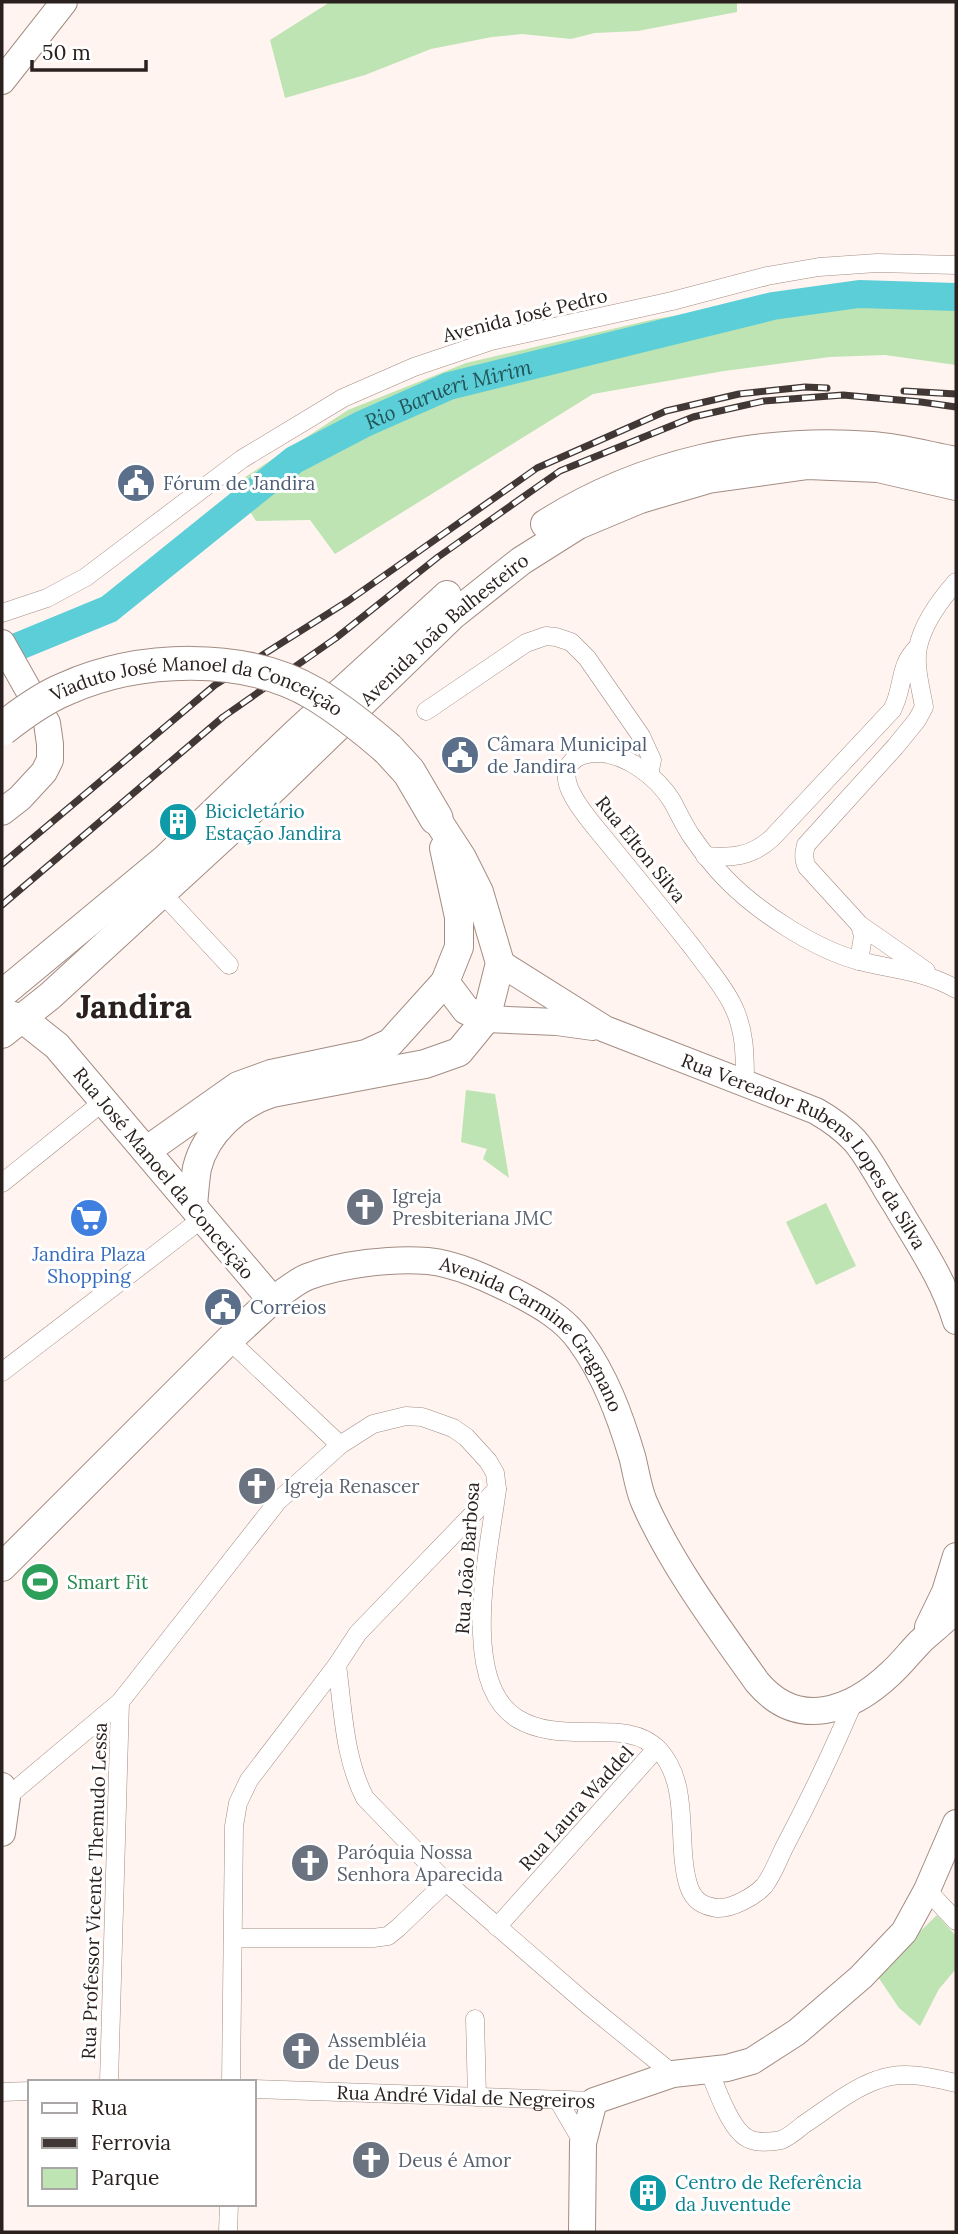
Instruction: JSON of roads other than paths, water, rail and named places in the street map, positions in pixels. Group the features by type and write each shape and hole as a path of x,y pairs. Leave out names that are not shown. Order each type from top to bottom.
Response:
{"highway":[{"name":"Viaduto José Manoel da Conceição","path":"2,729 18,716 65,689 127,668 189,663 234,668 274,677 313,693 356,723 388,749 409,772 436,818"}],"main road":[{"name":"Avenida João Balhesteiro","path":"2,995 165,859 296,733 449,594 511,545 578,503 694,460 774,447 827,443 876,446 956,461"},
{"name":"Avenida João Balhesteiro","path":"9,1022 50,996 236,826 453,615 521,561 578,524 640,499 708,479 796,467 878,468 956,486"},
{"path":"146,1151 238,1086 271,1074 366,1054 390,1043 445,982 458,947 459,918 436,818"},
{"path":"198,1212 198,1167 204,1151 226,1120 256,1098 425,1064 459,1052 486,1019 499,963 479,892 462,858 436,818"},
{"name":"Rua Vereador Rubens Lopes da Silva","path":"458,947 499,963"},
{"path":"445,982 466,1010 486,1019"},
{"path":"50,996 57,1046"},
{"name":"Rua José Manoel da Conceição","path":"9,1022 57,1046 272,1300"},
{"name":"Avenida Carmine Gragnano","path":"2,1567 272,1300"}],"street":[{"path":"2,81 64,2"},
{"name":"Avenida José Pedro","path":"2,613 47,598 86,577 242,459 343,398 414,366 491,341 672,301 767,276 819,267 877,263 956,265"},
{"path":"705,856 744,856 760,849 892,710 897,701 905,663 917,648 944,595 956,582"},
{"path":"426,711 526,643 546,636 556,637 571,642 587,658 641,736 652,760 649,775"},
{"path":"2,643 47,723 50,760 44,772 20,798 2,812"},
{"path":"917,648 924,707 922,714 806,845 804,860 807,867 860,925 936,978"},
{"name":"Rua Elton Silva","path":"745,1082 745,1051 741,1027 732,1004 661,907 580,807 566,779 569,765 577,757 591,753 612,756 649,775 671,799 687,830 705,856 728,881 759,907 803,936 859,961 936,978 956,989"},
{"path":"162,893 229,965"},
{"path":"859,961 863,936 860,925"},
{"name":"Rua Vereador Rubens Lopes da Silva","path":"499,963 605,1029 816,1111 854,1140 947,1291 956,1321"},
{"name":"Rua Vereador Rubens Lopes da Silva","path":"486,1019 557,1022 605,1029"},
{"path":"2,1183 104,1101"},
{"path":"2,1372 198,1212"},
{"name":"Avenida Carmine Gragnano","path":"272,1300 305,1278 336,1268 369,1263 428,1261 468,1272 500,1285 536,1303 558,1318 579,1338 609,1390 632,1457 643,1500 664,1542 757,1682 769,1696 782,1704 798,1710 816,1712 854,1701 891,1673 956,1609"},
{"path":"229,1340 340,1445"},
{"name":"Rua João Barbosa","path":"4,1792 120,1702 269,1512 340,1445 373,1424 406,1416 422,1417 453,1428 478,1449 495,1473 497,1489 480,1622 482,1650 492,1689 503,1705 516,1718 534,1727 564,1732 626,1733 643,1738 657,1748"},
{"path":"231,2080 234,1826 238,1803 249,1780 337,1665 358,1633 497,1489"},
{"path":"921,1641 945,1592 956,1556"},
{"path":"337,1665 349,1754 357,1783 365,1798 446,1882 673,2074"},
{"path":"657,1748 670,1764 675,1781 690,1890 697,1901 708,1907 722,1908 749,1897 763,1886 812,1795 854,1701"},
{"name":"Rua Professor Vicente Themudo Lessa","path":"109,2080 120,1702"},
{"name":"Rua Laura Waddel","path":"497,1927 657,1748"},
{"path":"2,1833 4,1792"},
{"name":"Rua André Vidal de Negreiros","path":"256,2089 594,2101 673,2074 752,2061 811,2021 889,1950 904,1932 927,1890 956,1823"},
{"path":"233,1938 388,1936 446,1882"},
{"path":"927,1890 956,1921"},
{"path":"475,2019 477,2097"},
{"path":"709,2070 720,2100 738,2130 748,2139 762,2141 782,2140 854,2091 875,2080 912,2075 956,2082"},
{"path":"2,2092 28,2091"},
{"path":"558,2100 583,2143"},
{"path":"582,2232 583,2143 594,2101"},
{"path":"229,2206 229,2232"}],"waterway":[{"name":"Rio Barueri Mirim","path":"2,653 109,609 294,460 363,424 449,386 773,306 859,294 956,297"}],"railway":[{"path":"2,864 215,685 348,601 537,468 666,411 739,394 805,387 827,388"},
{"path":"904,391 956,394"},
{"path":"2,905 223,717 336,638 438,557 560,471 693,417 764,401 843,395 956,407"}],"place":[{"name":"Fórum de Jandira","path":"136,483"},
{"name":"Câmara Municipal de Jandira","path":"460,755"},
{"name":"Bicicletário Estação Jandira","path":"178,822"},
{"name":"Igreja Presbiteriana JMC","path":"365,1207"},
{"name":"Jandira Plaza Shopping","path":"89,1218"},
{"name":"Correios","path":"223,1307"},
{"name":"Igreja Renascer","path":"257,1486"},
{"name":"Smart Fit","path":"40,1582"},
{"name":"Paróquia Nossa Senhora Aparecida","path":"310,1863"},
{"name":"Assembléia de Deus","path":"301,2051"},
{"name":"Deus é Amor","path":"371,2160"},
{"name":"Centro de Referência da Juventude","path":"648,2193"}],"district":[{"name":"Jandira","path":"134,1006"}]}
